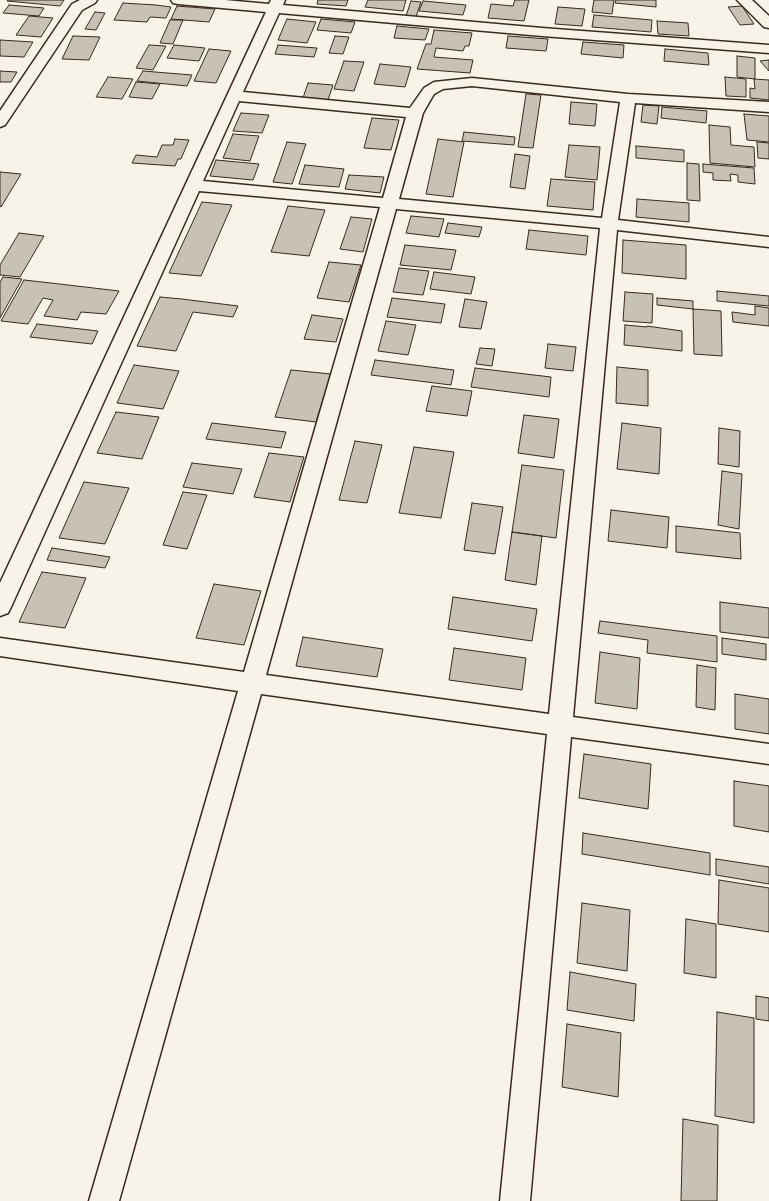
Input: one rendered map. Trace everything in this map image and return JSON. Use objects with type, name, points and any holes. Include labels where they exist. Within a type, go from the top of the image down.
[{"type":"street","points":[[0,122],[77,6],[90,0]]},
{"type":"street","points":[[178,0],[276,4],[542,32],[769,49]]},
{"type":"street","points":[[744,0],[769,24]]},
{"type":"street","points":[[0,607],[276,4]]},
{"type":"street","points":[[104,1201],[415,113],[429,91],[438,86],[453,83],[472,82],[628,98],[769,107]]},
{"type":"street","points":[[234,96],[415,113]]},
{"type":"street","points":[[515,1201],[560,725],[610,224],[628,98]]},
{"type":"street","points":[[192,185],[610,224],[769,242]]},
{"type":"street","points":[[0,647],[769,754]]},
{"type":"building","points":[[64,0],[60,6],[7,1]]},
{"type":"building","points":[[318,0],[348,0],[346,6],[317,4]]},
{"type":"building","points":[[368,0],[406,0],[403,11],[365,7]]},
{"type":"building","points":[[515,0],[529,0],[524,21],[488,18],[491,4],[513,6]]},
{"type":"building","points":[[594,0],[614,0],[612,14],[592,12]]},
{"type":"building","points":[[616,0],[656,0],[656,7],[615,3]]},
{"type":"building","points":[[411,1],[421,2],[416,17],[406,16]]},
{"type":"building","points":[[423,1],[466,5],[463,15],[419,11]]},
{"type":"building","points":[[123,3],[171,7],[166,18],[150,17],[147,22],[114,20]]},
{"type":"building","points":[[9,5],[44,8],[39,16],[3,13]]},
{"type":"building","points":[[177,6],[215,9],[209,22],[171,19]]},
{"type":"building","points":[[742,6],[754,24],[740,25],[728,7]]},
{"type":"building","points":[[558,7],[585,9],[582,26],[555,24]]},
{"type":"building","points":[[95,12],[105,13],[96,30],[85,29]]},
{"type":"building","points":[[594,15],[652,20],[651,32],[592,27]]},
{"type":"building","points":[[29,16],[53,18],[41,37],[16,35]]},
{"type":"building","points":[[287,19],[316,22],[307,43],[278,40]]},
{"type":"building","points":[[321,19],[355,22],[351,33],[317,30]]},
{"type":"building","points":[[170,20],[183,20],[173,44],[160,43]]},
{"type":"building","points":[[657,21],[688,23],[689,36],[658,34]]},
{"type":"building","points":[[397,26],[429,29],[425,40],[394,38]]},
{"type":"building","points":[[434,30],[472,33],[469,46],[465,46],[463,51],[436,48],[434,57],[473,60],[470,73],[417,69],[426,44],[431,44]]},
{"type":"building","points":[[73,36],[100,37],[89,60],[62,59]]},
{"type":"building","points":[[335,36],[349,37],[343,54],[329,53]]},
{"type":"building","points":[[508,36],[548,39],[546,51],[506,48]]},
{"type":"building","points":[[0,40],[33,42],[24,57],[0,56]]},
{"type":"building","points":[[583,42],[624,45],[623,58],[581,54]]},
{"type":"building","points":[[149,45],[166,46],[153,70],[136,68]]},
{"type":"building","points":[[174,45],[205,48],[199,61],[167,58]]},
{"type":"building","points":[[278,45],[317,48],[314,57],[275,54]]},
{"type":"building","points":[[209,49],[231,51],[216,83],[194,81]]},
{"type":"building","points":[[665,49],[708,53],[709,65],[664,61]]},
{"type":"building","points":[[737,56],[755,58],[755,79],[737,77]]},
{"type":"building","points":[[769,60],[769,71],[760,61]]},
{"type":"building","points":[[344,61],[364,62],[354,91],[334,89]]},
{"type":"building","points":[[380,64],[411,67],[405,87],[374,84]]},
{"type":"building","points":[[0,71],[17,72],[11,82],[0,82]]},
{"type":"building","points":[[143,71],[192,75],[187,86],[137,81]]},
{"type":"building","points":[[108,77],[133,79],[122,99],[96,97]]},
{"type":"building","points":[[725,77],[746,79],[746,97],[726,96]]},
{"type":"building","points":[[754,79],[769,80],[769,100],[750,98],[750,88],[755,89]]},
{"type":"building","points":[[136,82],[160,84],[152,99],[129,97]]},
{"type":"building","points":[[308,83],[333,85],[328,100],[303,98]]},
{"type":"building","points":[[526,94],[541,95],[533,148],[518,147]]},
{"type":"building","points":[[571,102],[597,104],[595,126],[569,124]]},
{"type":"building","points":[[643,105],[659,106],[657,124],[641,122]]},
{"type":"building","points":[[662,107],[707,111],[706,123],[661,118]]},
{"type":"building","points":[[241,113],[269,115],[262,133],[233,131]]},
{"type":"building","points":[[744,114],[769,116],[769,142],[747,140]]},
{"type":"building","points":[[372,118],[399,120],[391,150],[364,148]]},
{"type":"building","points":[[709,125],[730,127],[731,145],[754,147],[755,167],[710,163]]},
{"type":"building","points":[[464,132],[515,137],[514,145],[462,141]]},
{"type":"building","points":[[233,134],[259,136],[250,161],[223,158]]},
{"type":"building","points":[[175,139],[189,140],[181,159],[178,159],[175,166],[132,163],[136,155],[157,157],[162,145],[173,145]]},
{"type":"building","points":[[438,139],[464,142],[453,197],[426,194]]},
{"type":"building","points":[[287,142],[306,144],[292,184],[273,182]]},
{"type":"building","points":[[757,142],[769,143],[769,159],[758,158]]},
{"type":"building","points":[[569,145],[600,147],[597,180],[565,177]]},
{"type":"building","points":[[636,146],[684,150],[684,162],[636,158]]},
{"type":"building","points":[[515,154],[530,156],[525,189],[510,187]]},
{"type":"building","points":[[216,160],[259,164],[253,180],[210,176]]},
{"type":"building","points":[[687,163],[699,164],[700,201],[687,200]]},
{"type":"building","points":[[703,164],[754,168],[755,184],[738,182],[738,175],[730,174],[731,181],[713,180],[713,173],[703,172]]},
{"type":"building","points":[[305,165],[344,169],[339,187],[299,184]]},
{"type":"building","points":[[0,172],[21,174],[1,207],[0,206]]},
{"type":"building","points":[[349,175],[384,177],[380,193],[345,189]]},
{"type":"building","points":[[551,179],[595,182],[593,210],[547,206]]},
{"type":"building","points":[[637,199],[689,203],[689,222],[636,217]]},
{"type":"building","points":[[202,202],[232,205],[201,276],[169,273]]},
{"type":"building","points":[[288,206],[325,210],[309,256],[271,252]]},
{"type":"building","points":[[411,216],[444,219],[439,237],[406,233]]},
{"type":"building","points":[[351,217],[372,219],[363,252],[340,249]]},
{"type":"building","points":[[448,223],[482,227],[479,237],[445,233]]},
{"type":"building","points":[[529,230],[588,236],[586,255],[526,249]]},
{"type":"building","points":[[19,233],[44,236],[20,277],[0,275],[0,265]]},
{"type":"building","points":[[623,240],[686,245],[686,279],[622,273]]},
{"type":"building","points":[[405,245],[456,250],[451,270],[400,265]]},
{"type":"building","points":[[329,262],[361,265],[349,302],[317,298]]},
{"type":"building","points":[[399,268],[429,271],[423,295],[393,292]]},
{"type":"building","points":[[434,272],[475,277],[471,294],[430,289]]},
{"type":"building","points":[[3,277],[22,279],[0,318],[0,282]]},
{"type":"building","points":[[24,280],[119,291],[106,314],[81,312],[77,320],[44,316],[53,300],[43,298],[28,324],[1,321]]},
{"type":"building","points":[[717,291],[769,296],[769,306],[717,301]]},
{"type":"building","points":[[625,292],[653,294],[652,323],[623,321]]},
{"type":"building","points":[[160,297],[238,306],[233,317],[193,312],[176,351],[137,346]]},
{"type":"building","points":[[392,298],[445,304],[441,323],[387,317]]},
{"type":"building","points":[[657,298],[693,301],[693,309],[657,305]]},
{"type":"building","points":[[465,299],[487,302],[481,329],[459,327]]},
{"type":"building","points":[[755,306],[769,308],[769,326],[733,322],[732,312],[755,315]]},
{"type":"building","points":[[693,309],[721,311],[722,356],[694,354]]},
{"type":"building","points":[[312,315],[343,319],[336,342],[304,339]]},
{"type":"building","points":[[386,321],[416,325],[408,355],[378,351]]},
{"type":"building","points":[[37,324],[98,331],[92,344],[30,337]]},
{"type":"building","points":[[625,325],[647,326],[682,331],[682,351],[624,345]]},
{"type":"building","points":[[548,344],[576,347],[573,371],[545,368]]},
{"type":"building","points":[[480,348],[495,349],[492,366],[476,364]]},
{"type":"building","points":[[375,360],[454,370],[451,385],[371,375]]},
{"type":"building","points":[[134,365],[179,371],[163,409],[117,403]]},
{"type":"building","points":[[617,367],[648,370],[648,406],[616,403]]},
{"type":"building","points":[[475,368],[551,377],[549,397],[471,387]]},
{"type":"building","points":[[291,370],[331,374],[316,422],[275,417]]},
{"type":"building","points":[[432,386],[472,391],[467,416],[426,411]]},
{"type":"building","points":[[116,412],[159,417],[142,459],[97,453]]},
{"type":"building","points":[[524,415],[559,419],[554,458],[518,453]]},
{"type":"building","points":[[212,423],[286,432],[281,448],[206,439]]},
{"type":"building","points":[[622,423],[661,428],[659,474],[617,469]]},
{"type":"building","points":[[719,428],[740,431],[739,467],[718,464]]},
{"type":"building","points":[[355,441],[382,445],[367,503],[339,500]]},
{"type":"building","points":[[414,447],[454,452],[441,518],[399,513]]},
{"type":"building","points":[[269,453],[304,457],[290,502],[254,497]]},
{"type":"building","points":[[192,463],[242,469],[233,494],[183,487]]},
{"type":"building","points":[[522,465],[564,470],[556,538],[512,532]]},
{"type":"building","points":[[722,471],[742,474],[739,529],[718,525]]},
{"type":"building","points":[[84,482],[129,488],[105,544],[59,538]]},
{"type":"building","points":[[183,492],[207,495],[187,549],[163,545]]},
{"type":"building","points":[[472,503],[503,507],[495,554],[464,550]]},
{"type":"building","points":[[611,510],[669,517],[667,548],[608,541]]},
{"type":"building","points":[[676,526],[740,533],[741,559],[676,552]]},
{"type":"building","points":[[512,532],[542,536],[536,585],[505,580]]},
{"type":"building","points":[[52,548],[110,557],[105,568],[47,560]]},
{"type":"building","points":[[42,572],[86,578],[65,628],[19,622]]},
{"type":"building","points":[[214,584],[261,591],[244,645],[196,638]]},
{"type":"building","points":[[453,597],[537,609],[532,641],[448,629]]},
{"type":"building","points":[[720,602],[769,608],[769,638],[720,632]]},
{"type":"building","points":[[600,621],[717,636],[717,662],[647,653],[648,640],[598,633]]},
{"type":"building","points":[[303,637],[383,649],[377,677],[296,666]]},
{"type":"building","points":[[722,638],[766,644],[766,660],[722,654]]},
{"type":"building","points":[[454,648],[526,658],[522,690],[449,680]]},
{"type":"building","points":[[600,652],[640,658],[637,709],[595,703]]},
{"type":"building","points":[[697,665],[716,668],[715,710],[696,707]]},
{"type":"building","points":[[735,694],[769,699],[769,734],[735,729]]},
{"type":"building","points":[[584,754],[651,764],[648,809],[579,798]]},
{"type":"building","points":[[734,781],[769,786],[769,832],[734,826]]},
{"type":"building","points":[[583,833],[710,853],[710,875],[582,854]]},
{"type":"building","points":[[716,859],[769,867],[769,884],[716,875]]},
{"type":"building","points":[[719,880],[769,888],[769,932],[718,924]]},
{"type":"building","points":[[582,903],[630,910],[627,971],[577,963]]},
{"type":"building","points":[[686,919],[716,924],[716,978],[684,973]]},
{"type":"building","points":[[570,972],[636,984],[634,1021],[567,1010]]},
{"type":"building","points":[[756,996],[769,998],[769,1021],[756,1019]]},
{"type":"building","points":[[717,1012],[754,1018],[754,1123],[715,1116]]},
{"type":"building","points":[[567,1024],[621,1033],[618,1097],[562,1087]]},
{"type":"building","points":[[683,1119],[718,1125],[717,1201],[681,1201]]}]
